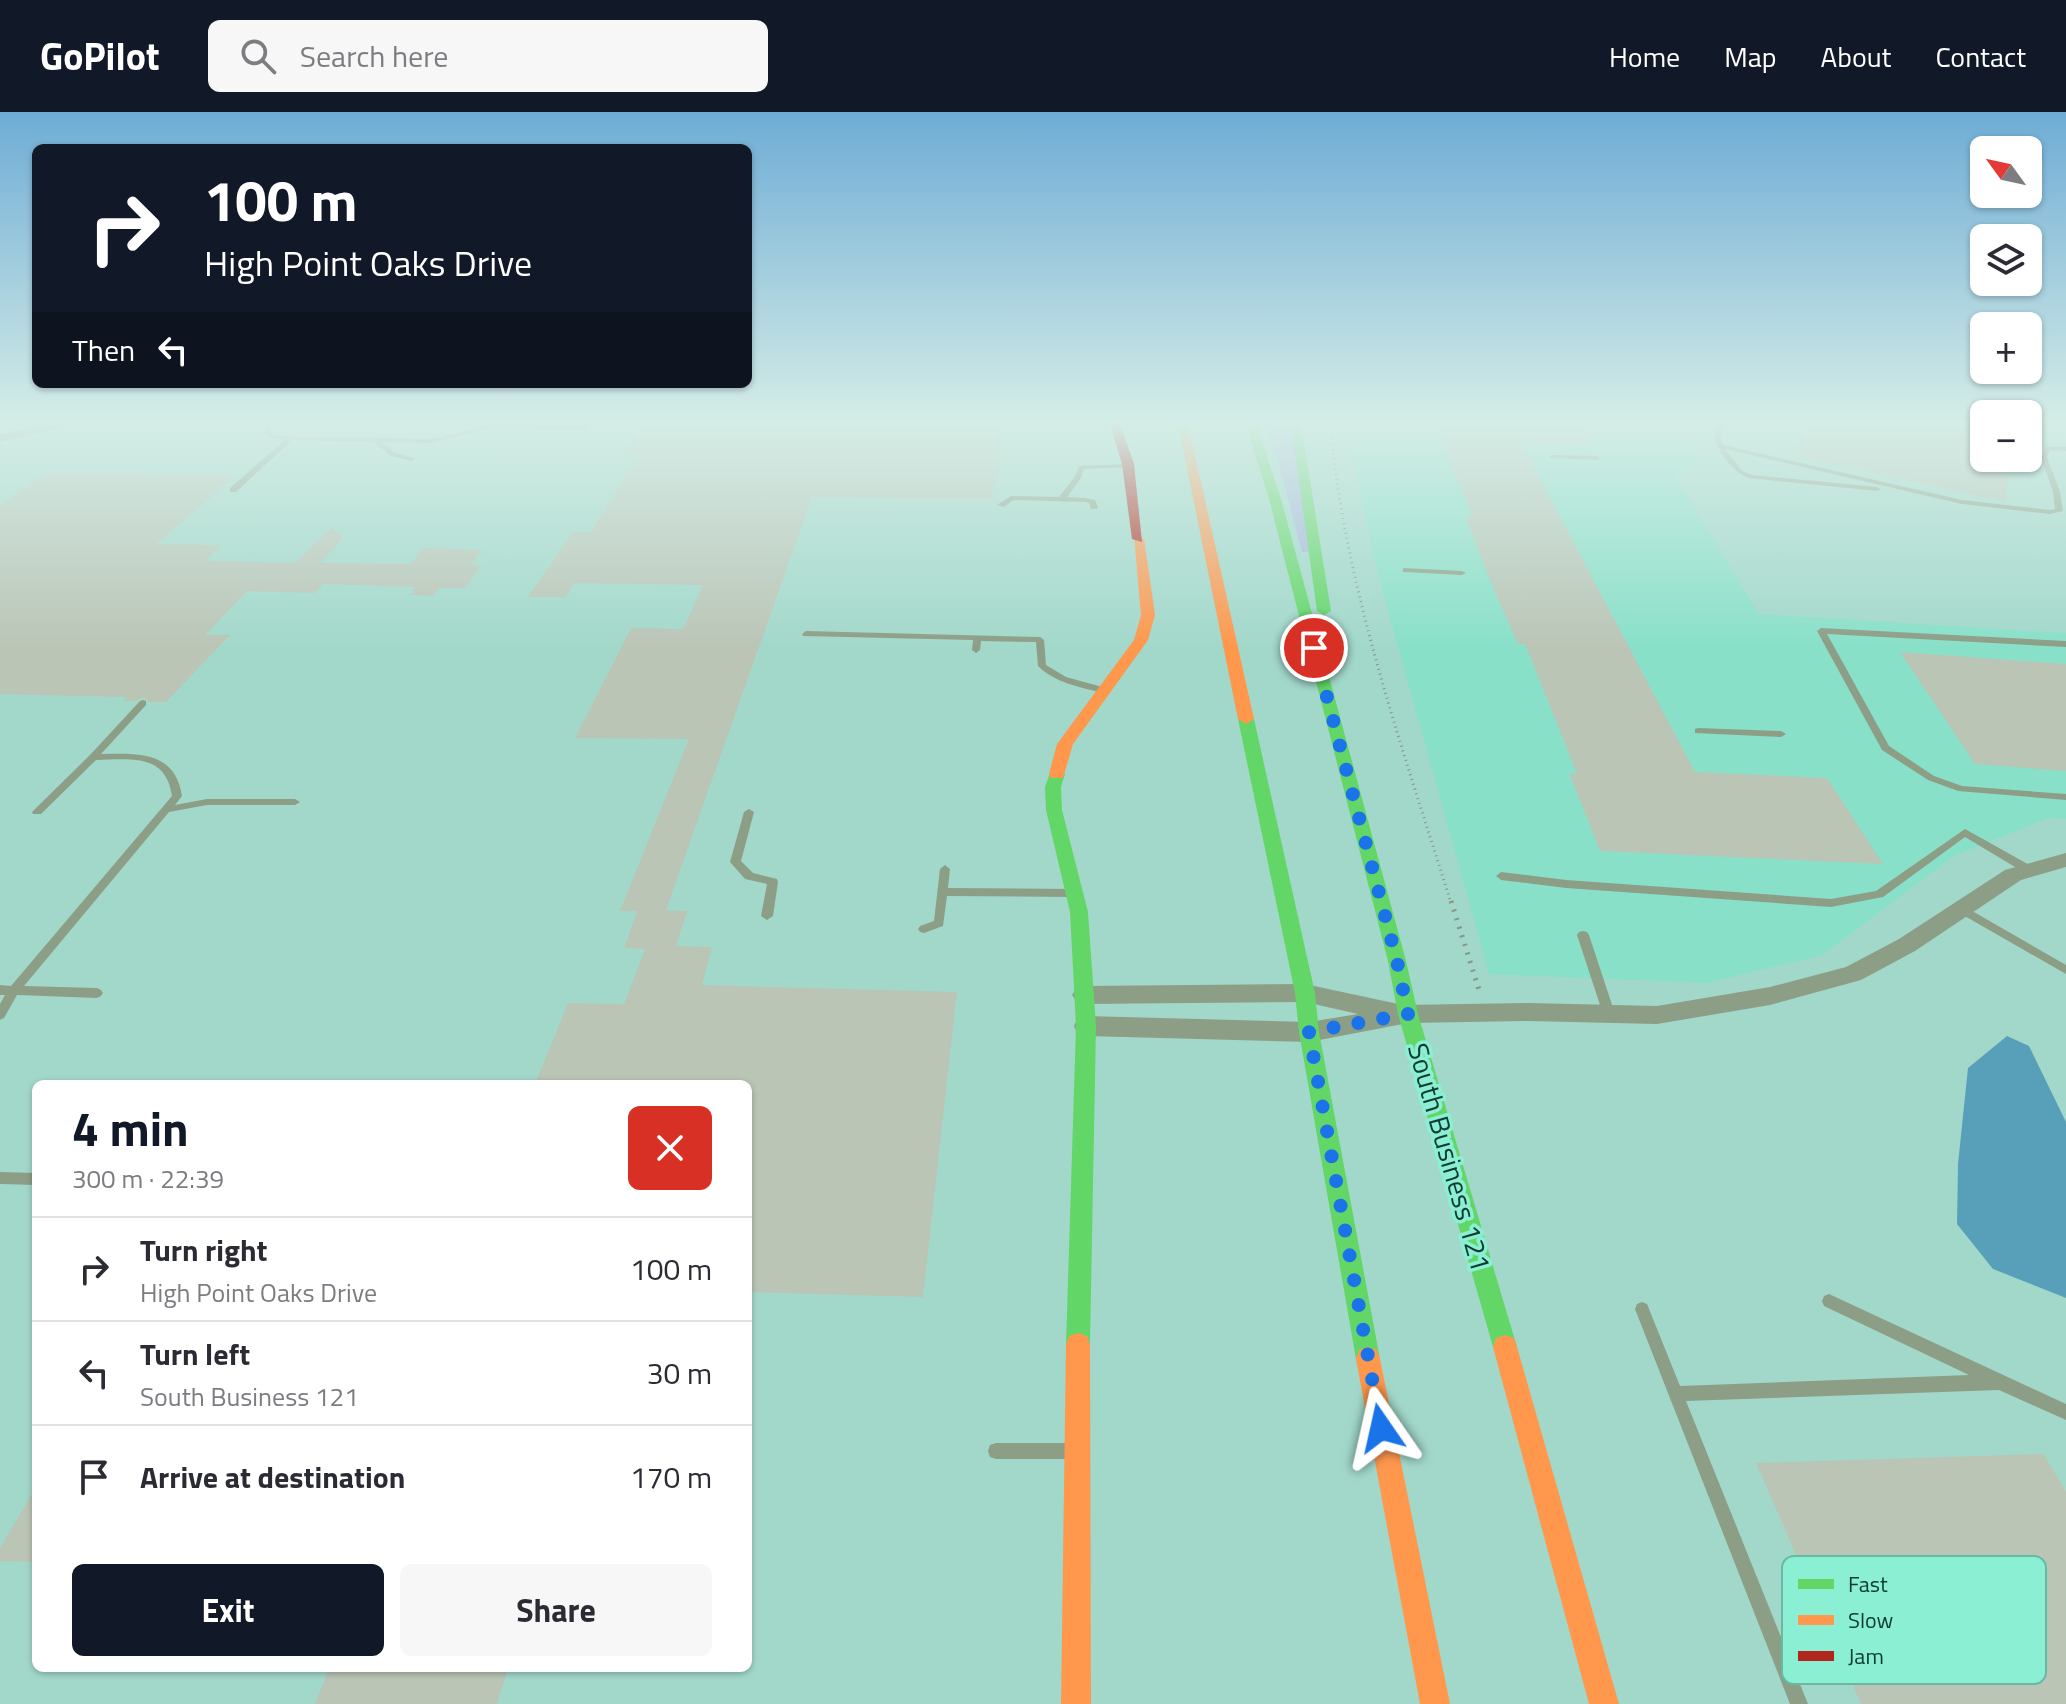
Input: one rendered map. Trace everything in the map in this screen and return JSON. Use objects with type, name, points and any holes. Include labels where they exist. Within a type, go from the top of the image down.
[{"type":"main road","points":[[1076,1704],[1075,1451],[1086,1026],[1079,912],[1054,810],[1053,787],[1065,744],[1141,640],[1148,615],[1132,498]]},
{"type":"main road","points":[[1199,498],[1305,993],[1309,1032],[1369,1367],[1435,1704]]},
{"type":"main road","name":"South Business 121","points":[[1275,498],[1397,961],[1408,1014],[1474,1235],[1604,1704]]},
{"type":"main road","points":[[1307,498],[1341,726],[1350,755],[1345,768]]},
{"type":"street","points":[[1086,1026],[1309,1032],[1408,1014],[1657,1015],[1770,996],[1853,974],[1907,945],[2013,875],[2066,860]]},
{"type":"street","points":[[1084,995],[1305,993],[1408,1014]]},
{"type":"lane","points":[[1001,505],[1011,498]]},
{"type":"lane","points":[[1018,498],[1089,501],[1094,507]]},
{"type":"lane","points":[[1945,498],[2059,511],[2058,498]]},
{"type":"lane","points":[[1406,570],[1462,573]]},
{"type":"lane","points":[[2066,644],[1821,631],[1885,748],[1931,778],[1961,789],[2066,797]]},
{"type":"lane","points":[[806,634],[1040,640],[1042,666],[1049,672],[1103,690]]},
{"type":"lane","points":[[976,650],[977,638]]},
{"type":"lane","points":[[37,812],[143,703]]},
{"type":"lane","points":[[1698,731],[1781,734]]},
{"type":"lane","points":[[0,1015],[14,990],[177,796],[173,771],[160,763],[136,758],[93,757]]},
{"type":"lane","points":[[169,809],[207,802],[295,802]]},
{"type":"lane","points":[[749,812],[735,862],[749,876],[773,882],[767,916]]},
{"type":"lane","points":[[1501,876],[1566,884],[1831,903],[1879,894],[1965,832],[2029,870]]},
{"type":"lane","points":[[924,929],[939,923],[945,869]]},
{"type":"lane","points":[[944,892],[1074,893]]},
{"type":"lane","points":[[1960,908],[2066,969]]},
{"type":"lane","points":[[1583,935],[1609,1014]]},
{"type":"lane","points":[[0,990],[97,993]]},
{"type":"lane","points":[[0,1178],[32,1179]]},
{"type":"lane","points":[[1829,1301],[2066,1412]]},
{"type":"lane","points":[[1642,1309],[1782,1662]]},
{"type":"lane","points":[[1675,1394],[1999,1382]]},
{"type":"lane","points":[[996,1451],[1075,1451]]},
{"type":"lane","points":[[1791,1684],[1799,1704]]},
{"type":"path","points":[[1340,498],[1378,670],[1486,1013]]},
{"type":"shaded area","points":[[1288,498],[1304,498],[1312,552],[1302,552]]},
{"type":"shaded area","points":[[1361,498],[1689,498],[1759,614],[2066,633],[2066,819],[2048,818],[1954,856],[1822,955],[1707,983],[1489,974],[1375,564]]},
{"type":"shaded area","points":[[2007,1036],[2029,1046],[2066,1122],[2066,1298],[1993,1269],[1957,1224],[1958,1164],[1968,1068]]},
{"type":"building","points":[[11,498],[210,498],[156,544],[221,545],[206,561],[295,563],[332,527],[343,538],[320,563],[411,564],[424,548],[482,550],[471,565],[481,566],[465,588],[439,588],[433,596],[410,595],[416,587],[323,584],[315,593],[247,591],[205,635],[230,635],[166,702],[149,702],[144,697],[136,701],[123,701],[127,697],[0,694],[0,506]]},
{"type":"building","points":[[612,498],[812,498],[666,910],[687,911],[676,946],[712,947],[702,985],[957,992],[923,1297],[752,1292],[752,1080],[537,1080],[568,1003],[624,1004],[645,949],[624,948],[637,911],[620,911],[689,739],[575,738],[631,628],[683,629],[703,585],[574,583],[566,597],[528,597],[573,532],[591,532]]},
{"type":"building","points":[[1465,498],[1550,498],[1695,772],[1827,778],[1883,864],[1600,851],[1569,773],[1577,774],[1525,644],[1518,644],[1465,516],[1472,516]]},
{"type":"building","points":[[1900,652],[2066,664],[2066,771],[1975,764]]},
{"type":"building","points":[[2043,1454],[2066,1491],[2066,1704],[1861,1704],[1852,1684],[2046,1684],[2046,1556],[1797,1556],[1756,1463]]},
{"type":"building","points":[[32,1494],[32,1562],[0,1561],[0,1548]]},
{"type":"building","points":[[327,1672],[507,1672],[497,1704],[315,1704]]},
{"type":"traffic: fast","points":[[1275,498],[1397,961],[1408,1014],[1505,1347]]},
{"type":"traffic: fast","points":[[1307,498],[1324,611]]},
{"type":"traffic: fast","points":[[1246,719],[1305,993],[1309,1032],[1368,1359]]},
{"type":"traffic: fast","points":[[1057,774],[1053,787],[1054,810],[1079,912],[1086,1026],[1078,1345]]},
{"type":"traffic: slow","points":[[1199,498],[1246,719]]},
{"type":"traffic: slow","points":[[1057,774],[1065,744],[1141,640],[1148,615],[1138,539]]},
{"type":"traffic: slow","points":[[1076,1704],[1078,1345]]},
{"type":"traffic: slow","points":[[1505,1347],[1604,1704]]},
{"type":"traffic: slow","points":[[1368,1359],[1435,1704]]},
{"type":"traffic: jam","points":[[1133,498],[1138,539]]},
{"type":"route","points":[[1314,648],[1397,961],[1408,1014],[1309,1032],[1381,1428]]}]
